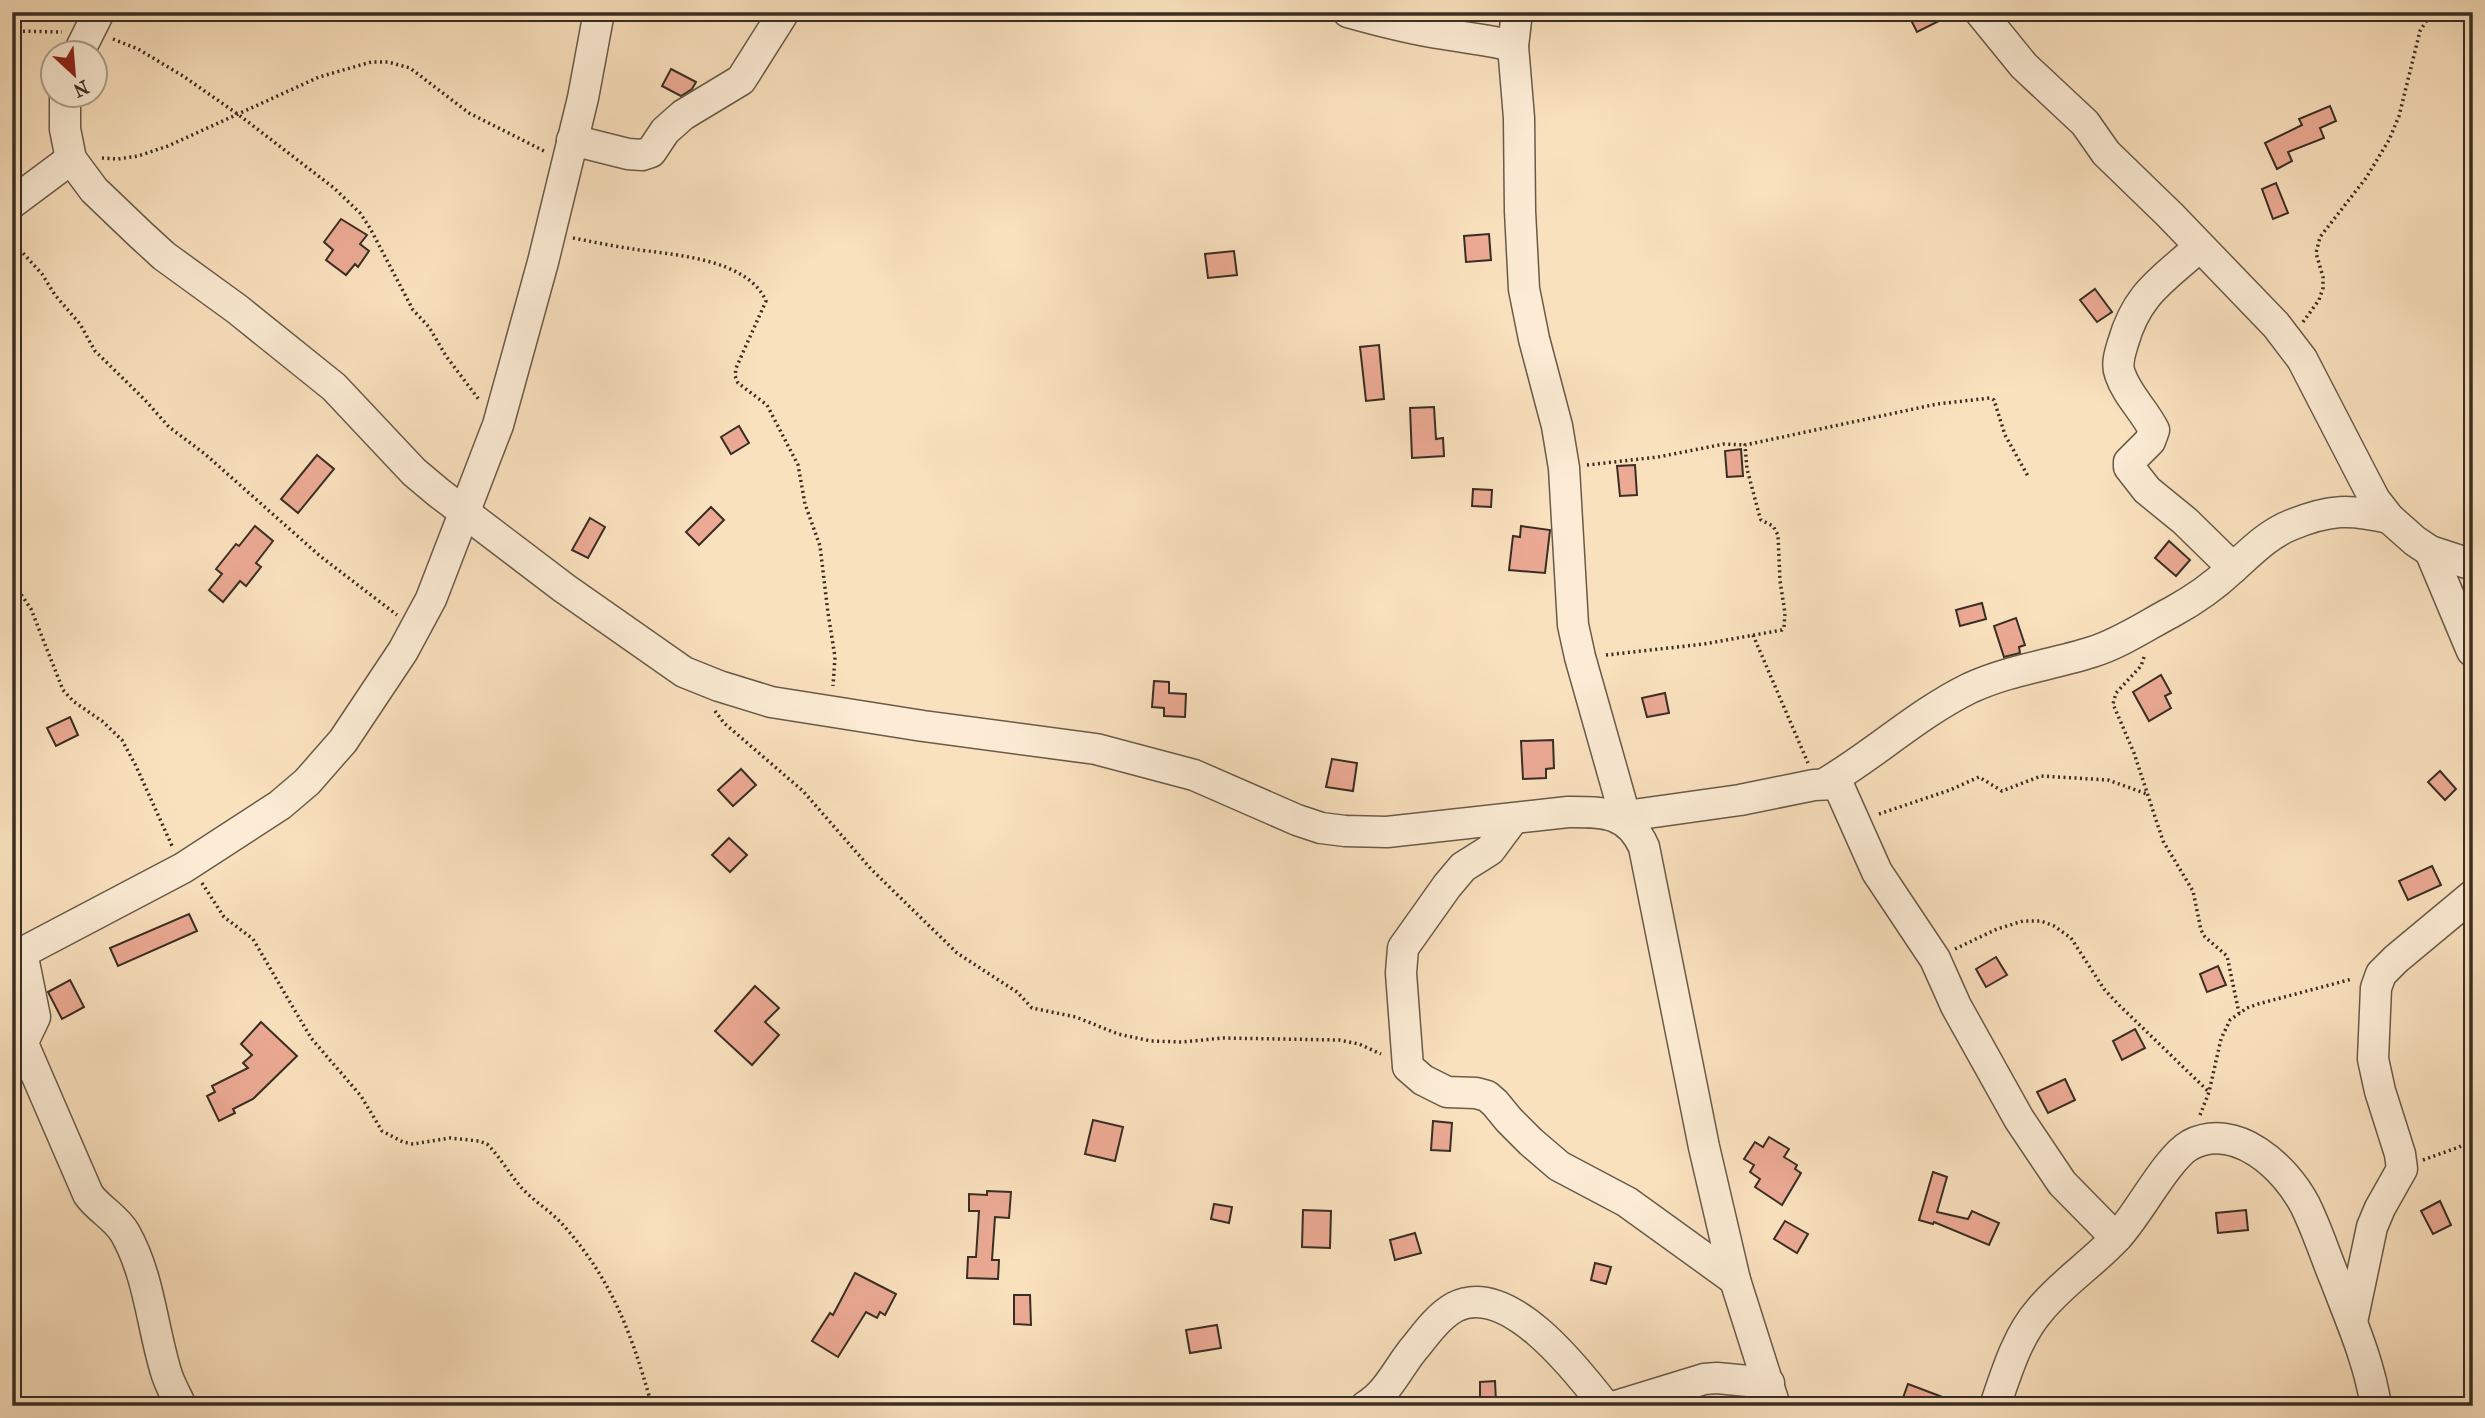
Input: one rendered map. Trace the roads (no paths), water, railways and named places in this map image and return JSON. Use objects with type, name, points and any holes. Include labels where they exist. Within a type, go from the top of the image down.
[{"type":"street","points":[[181,1406],[166,1373],[154,1317],[127,1237],[88,1194],[24,1046],[24,1040],[35,1017],[17,955],[186,866],[280,805],[307,782],[343,741],[373,698],[431,599],[498,425],[524,338],[599,12]]},
{"type":"street","points":[[569,151],[642,155],[651,152],[672,123],[741,80],[784,12]]},
{"type":"street","points":[[1348,12],[1420,29],[1485,38],[1513,46]]},
{"type":"street","points":[[1517,12],[1513,46],[1519,118],[1524,289],[1534,339],[1558,426],[1564,468],[1573,625],[1627,819],[1638,833],[1644,848],[1704,1147],[1735,1280],[1772,1394]]},
{"type":"street","points":[[1980,12],[2024,66],[2085,123],[2106,153],[2170,215],[2289,341],[2312,377],[2369,489],[2389,518],[2430,551],[2473,565]]},
{"type":"street","points":[[65,108],[65,129],[70,154],[94,190],[139,234],[334,387],[414,472],[465,513],[564,588],[684,672],[719,686],[771,702],[830,712],[1096,749],[1194,775],[1297,820],[1321,828],[1345,831],[1387,832],[1568,812],[1598,812],[1627,819],[1834,784],[1840,789],[1850,808],[1888,890],[1935,959],[1956,1006],[1990,1069],[2045,1159],[2074,1197],[2116,1238]]},
{"type":"street","points":[[12,203],[70,154]]},
{"type":"street","points":[[2199,247],[2145,295],[2132,315],[2118,359],[2118,371],[2126,389],[2154,430],[2150,441],[2128,465],[2147,490],[2185,521],[2233,568]]},
{"type":"street","points":[[1824,784],[1854,766],[1942,703],[1972,687],[2041,664],[2095,652],[2186,604],[2207,590],[2254,548],[2290,525],[2335,512],[2358,511],[2389,518]]},
{"type":"street","points":[[2430,551],[2472,651]]},
{"type":"street","points":[[1513,819],[1490,850],[1463,867],[1403,948],[1401,973],[1408,1068],[1423,1080],[1447,1092],[1487,1096],[1559,1167],[1627,1202],[1735,1280]]},
{"type":"street","points":[[2352,1322],[2372,1227],[2402,1169],[2373,1059],[2376,988],[2381,974],[2396,959],[2473,895]]},
{"type":"street","points":[[1995,1406],[2009,1366],[2039,1311],[2116,1238],[2174,1160],[2188,1146],[2216,1139],[2237,1141],[2260,1152],[2280,1171],[2304,1203],[2367,1363],[2376,1406]]},
{"type":"street","points":[[1366,1406],[1384,1392],[1414,1347],[1437,1322],[1454,1308],[1471,1302],[1497,1305],[1536,1331],[1557,1349],[1605,1406]]},
{"type":"street","points":[[1616,1406],[1704,1379],[1717,1378],[1772,1394]]}]
